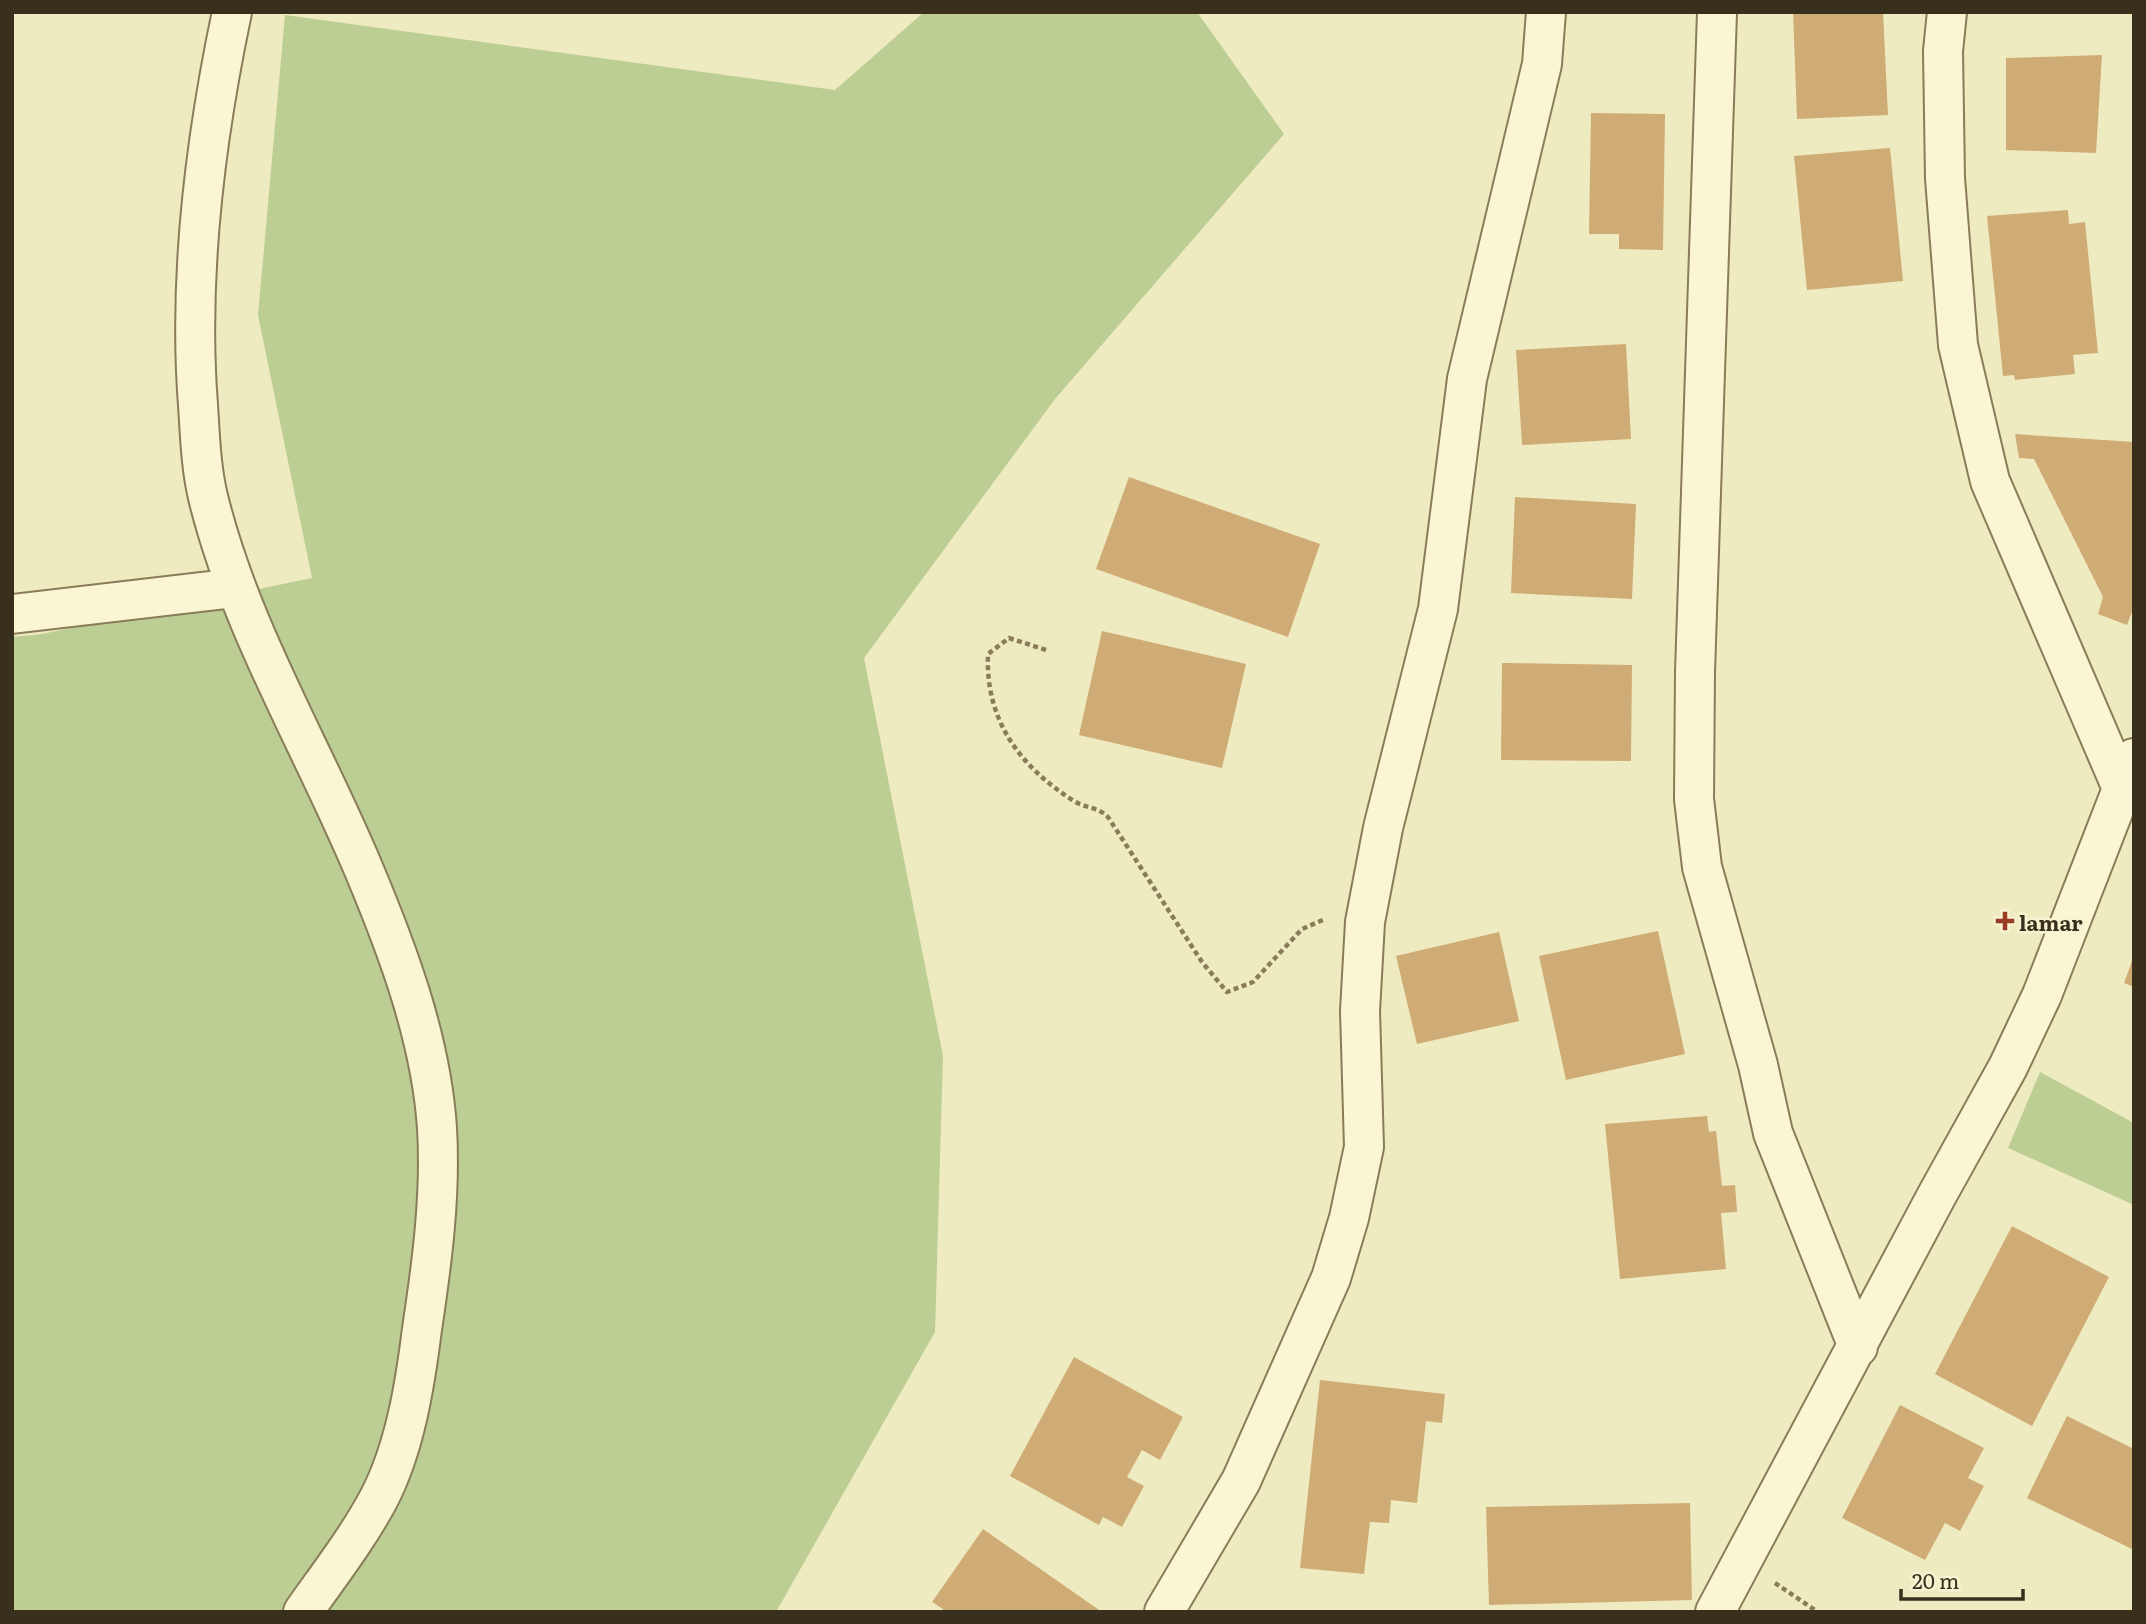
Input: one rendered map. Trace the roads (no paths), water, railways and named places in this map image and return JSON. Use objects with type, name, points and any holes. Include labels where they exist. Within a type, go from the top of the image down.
[{"type":"street","points":[[232,12],[206,161],[193,349],[208,494],[235,588],[364,870],[402,968],[426,1054],[437,1126],[437,1187],[429,1283],[414,1387],[400,1443],[380,1497],[303,1612]]},
{"type":"street","points":[[1164,1612],[1241,1481],[1331,1278],[1349,1218],[1364,1147],[1360,1012],[1365,922],[1383,828],[1438,609],[1467,379],[1542,64],[1546,12]]},
{"type":"street","points":[[1717,12],[1695,659],[1694,799],[1702,867],[1758,1065],[1773,1133],[1858,1347]]},
{"type":"street","points":[[1715,1612],[2008,1067],[2036,1007],[2128,772],[1990,481],[1958,345],[1945,178],[1944,51],[1947,12]]},
{"type":"street","points":[[12,614],[235,588]]},
{"type":"place","name":"lamar","points":[[2005,921]]}]
